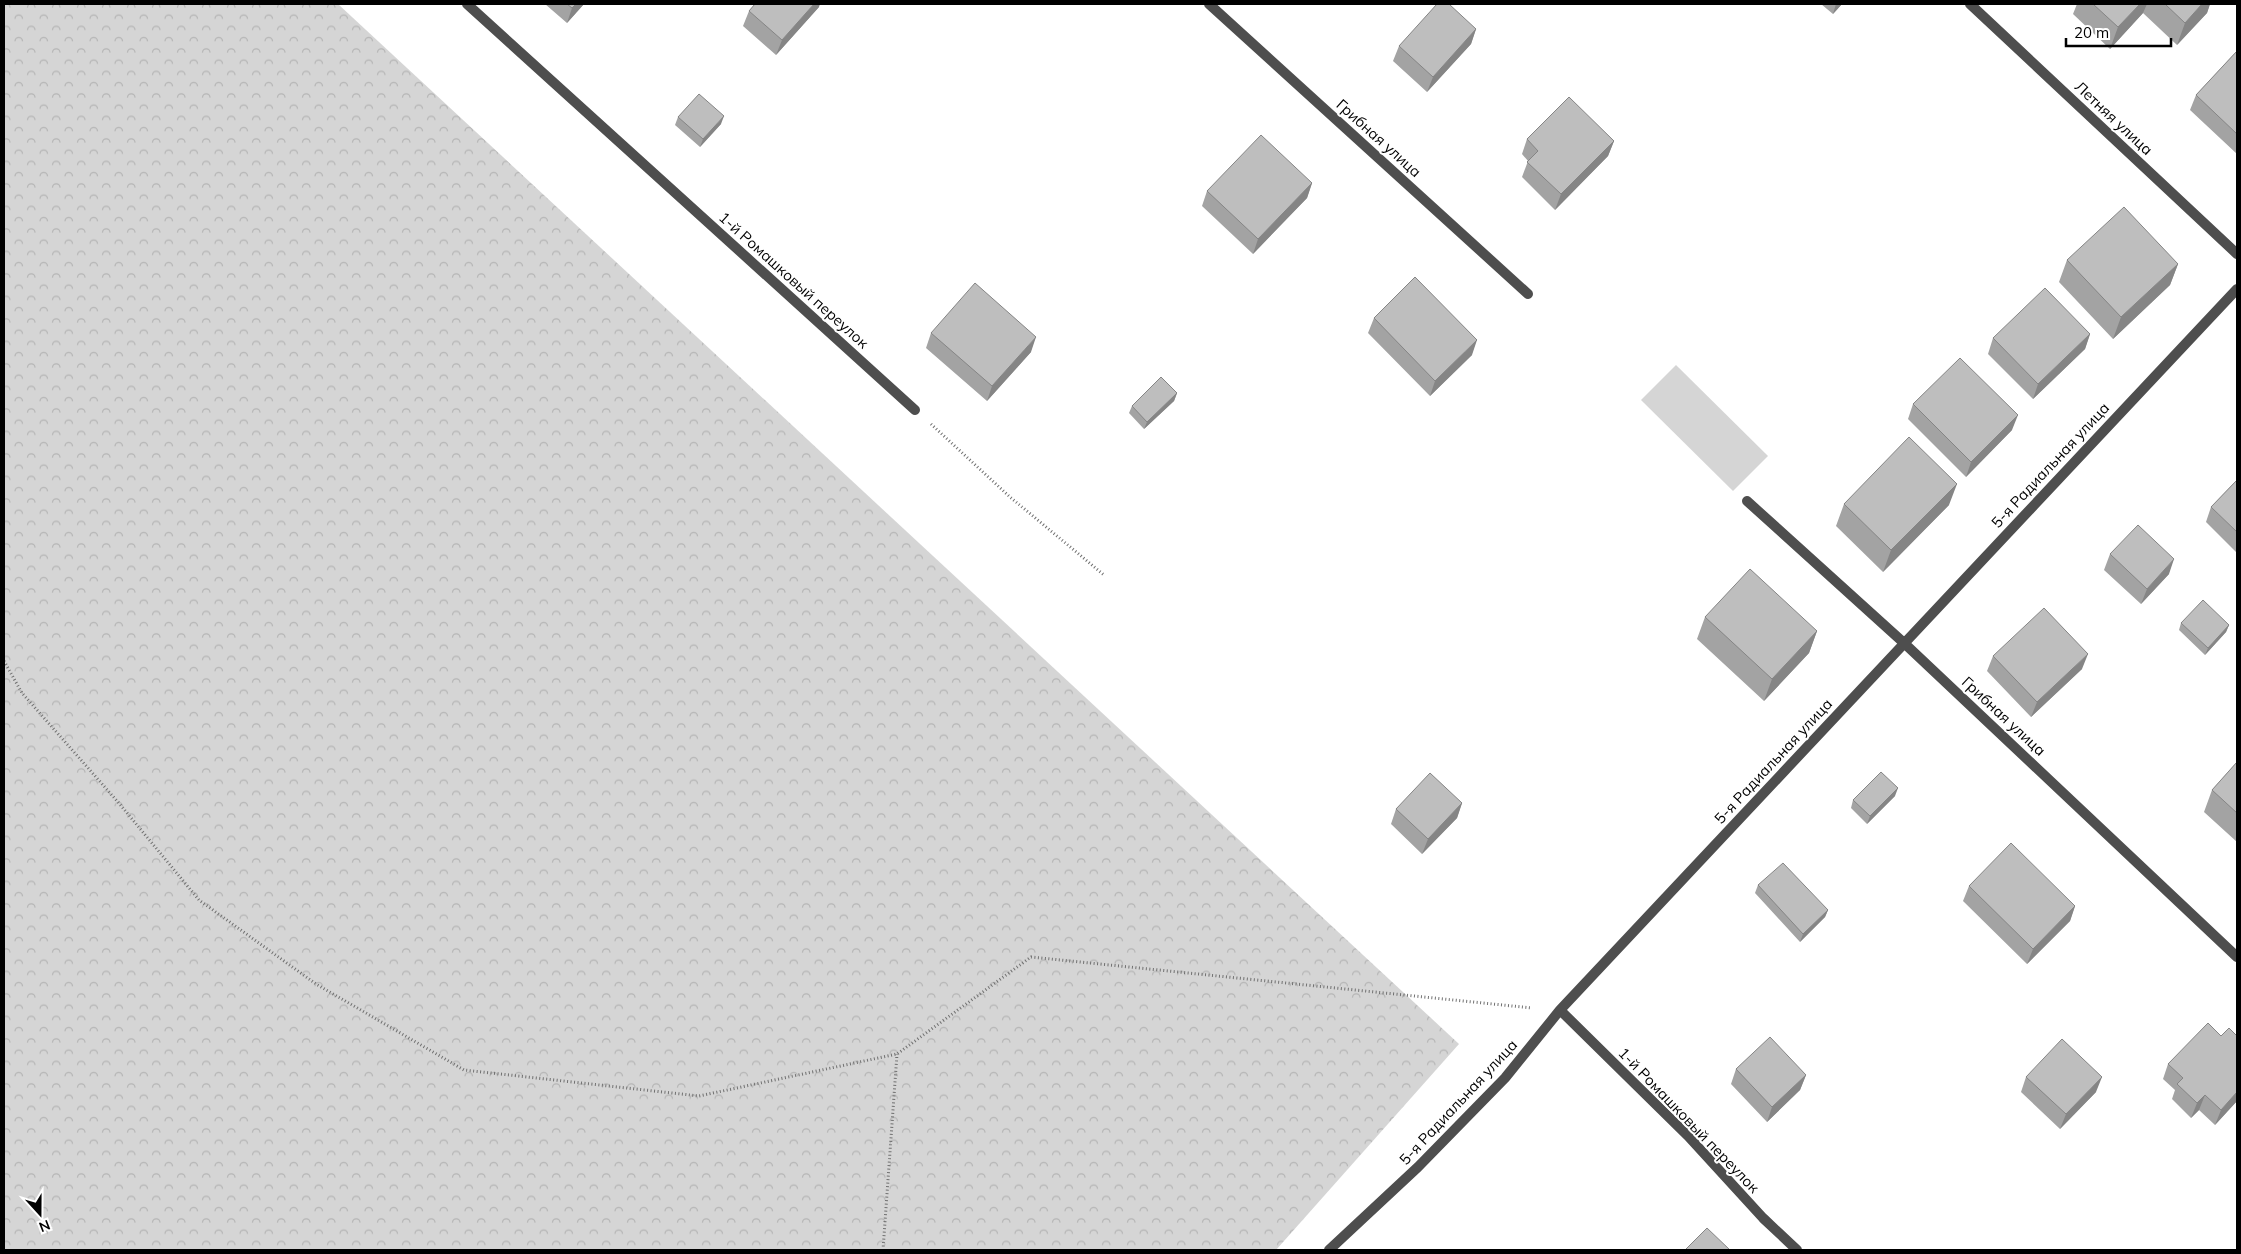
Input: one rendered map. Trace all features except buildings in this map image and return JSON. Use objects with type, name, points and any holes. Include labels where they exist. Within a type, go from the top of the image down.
[{"type":"street","name":"1-й Ромашковый переулок","points":[[467,4],[915,410]]},
{"type":"street","name":"Грибная улица","points":[[1210,4],[1528,294]]},
{"type":"street","name":"Летняя улица","points":[[1970,4],[2237,254]]},
{"type":"street","name":"5-я Радиальная улица","points":[[1329,1250],[1418,1167],[1505,1078],[1560,1010],[2237,289]]},
{"type":"street","name":"Грибная улица","points":[[1747,501],[1904,643],[2237,957]]},
{"type":"street","name":"1-й Ромашковый переулок","points":[[1560,1010],[1688,1136],[1763,1218],[1797,1250]]},
{"type":"path","points":[[915,410],[1010,497],[1104,575]]},
{"type":"path","points":[[4,662],[22,694],[118,802],[199,900],[316,984],[464,1070],[699,1096],[897,1054],[1031,957],[1560,1010]]},
{"type":"path","points":[[883,1250],[897,1054]]},
{"type":"green space","points":[[4,4],[338,4],[1459,1044],[1276,1250],[4,1250]]},
{"type":"green space","points":[[1676,365],[1768,456],[1733,491],[1641,400]]}]
